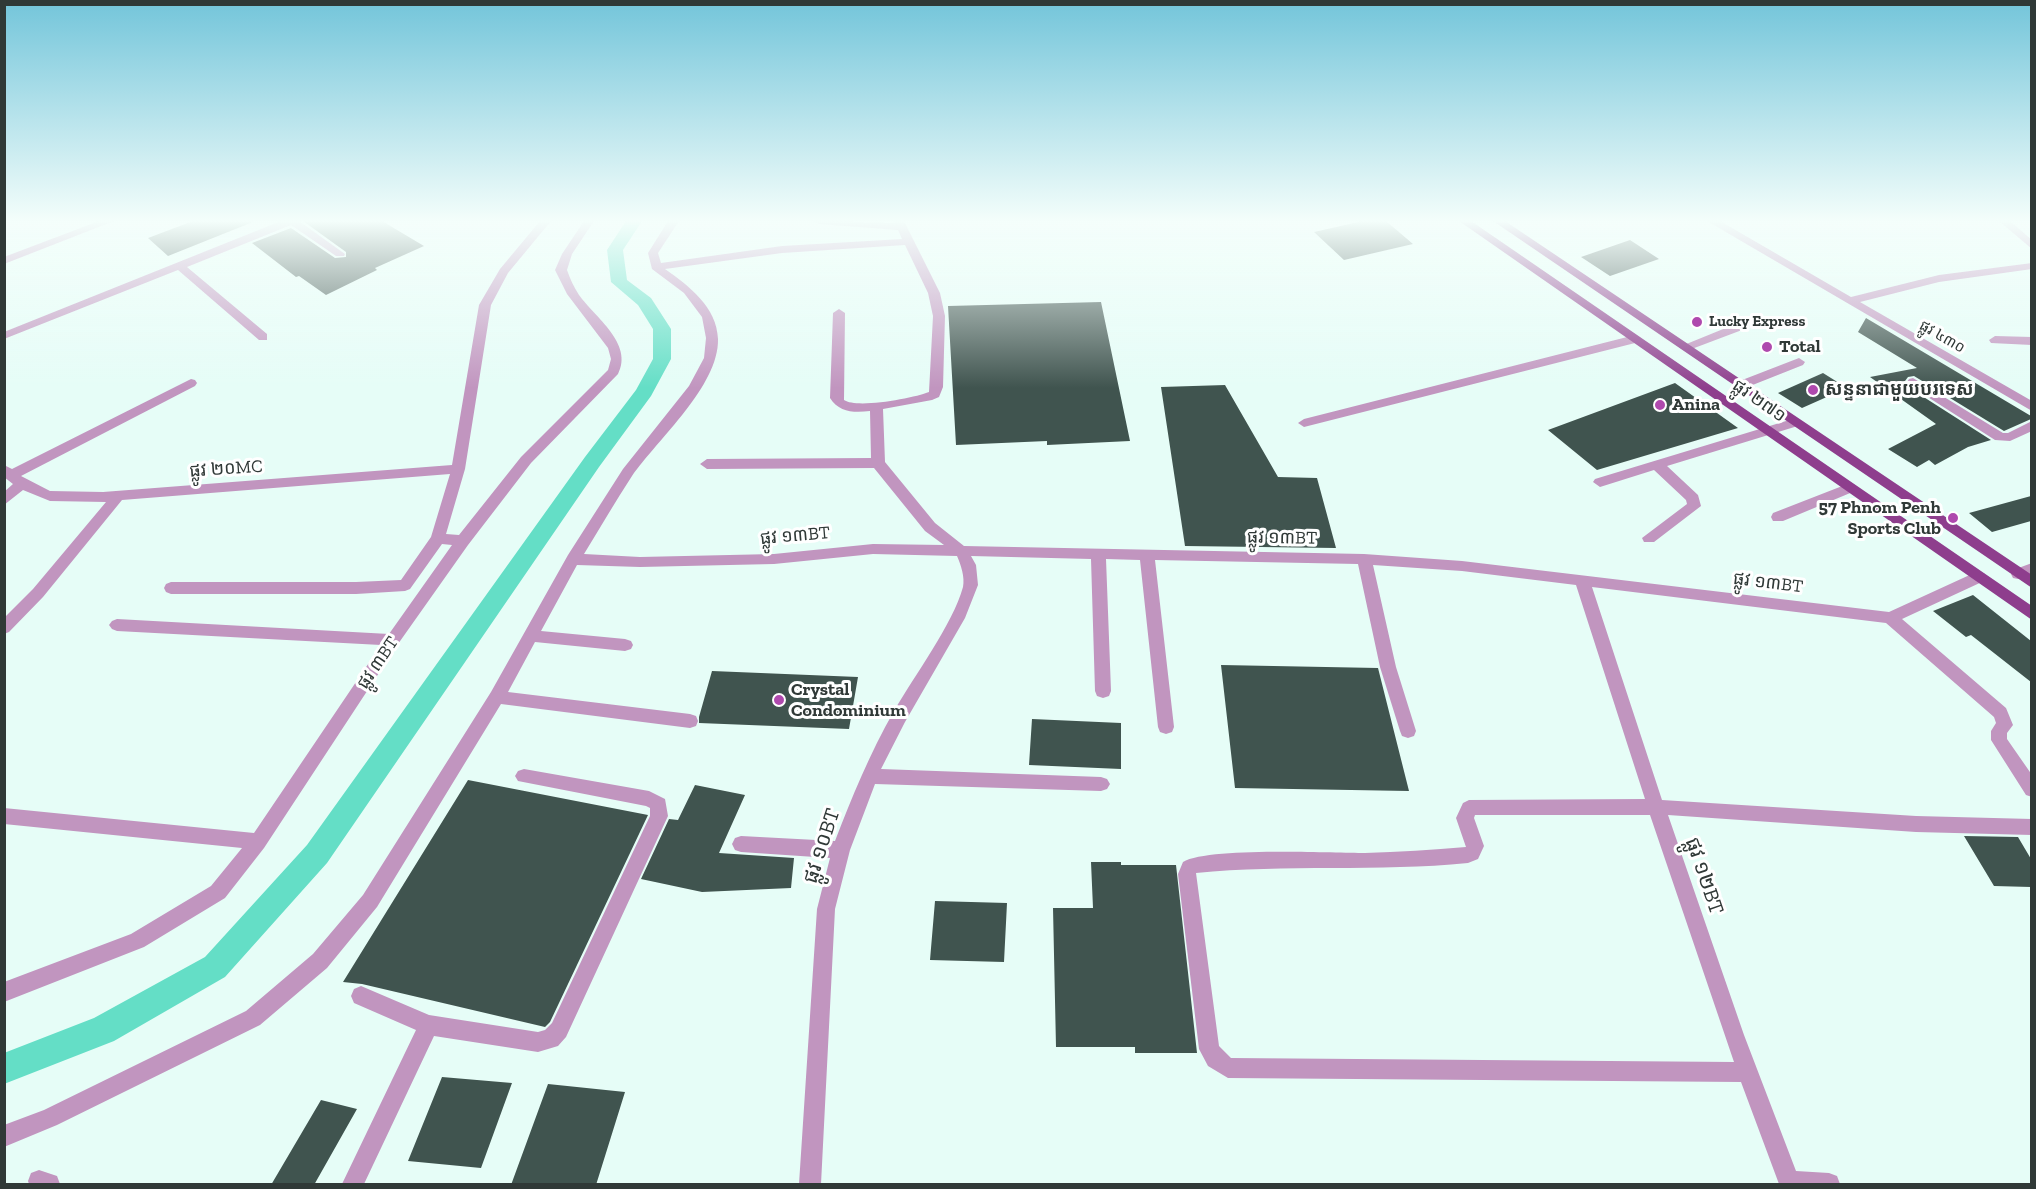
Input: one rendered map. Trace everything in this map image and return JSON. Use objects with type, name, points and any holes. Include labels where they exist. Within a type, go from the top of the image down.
[{"type":"main road","name":"ផ្លូវ ២៧១","points":[[1544,276],[2031,614]]},
{"type":"main road","name":"ផ្លូវ ២៧១","points":[[1580,276],[1796,422],[2025,571],[2031,583]]},
{"type":"street","points":[[4,336],[150,276]]},
{"type":"street","points":[[192,276],[263,337]]},
{"type":"street","points":[[171,588],[356,588],[405,585],[438,538],[458,469],[485,305],[500,276]]},
{"type":"street","name":"ផ្លូវ ៣BT","points":[[4,992],[136,941],[218,892],[258,842],[393,640],[463,541],[525,460],[614,371],[618,358],[614,347],[570,293],[564,276]]},
{"type":"street","points":[[4,1136],[50,1118],[253,1018],[320,961],[370,901],[497,697],[573,560],[628,472],[695,387],[710,358],[712,338],[708,317],[688,291],[669,276]]},
{"type":"street","points":[[840,313],[836,398],[839,404],[859,408],[928,397],[935,394],[937,387],[939,316],[934,293],[926,276]]},
{"type":"street","name":"ផ្លូវ ៤៣០","points":[[1808,276],[2031,407]]},
{"type":"street","points":[[1850,301],[1908,284],[1952,276]]},
{"type":"street","points":[[1685,347],[1738,327]]},
{"type":"street","points":[[1304,423],[1635,339]]},
{"type":"street","points":[[1995,340],[2031,342]]},
{"type":"street","points":[[1741,385],[1799,362]]},
{"type":"street","points":[[1913,382],[2000,437],[2010,437],[2031,425]]},
{"type":"street","points":[[4,500],[12,476],[191,383]]},
{"type":"street","points":[[876,406],[878,463],[930,527],[961,551]]},
{"type":"street","points":[[1600,482],[1796,422]]},
{"type":"street","points":[[707,464],[878,463]]},
{"type":"street","points":[[1649,538],[1694,506],[1693,498],[1657,465]]},
{"type":"street","name":"ផ្លូវ ២០MC","points":[[12,476],[47,497],[119,495],[458,469]]},
{"type":"street","points":[[1778,517],[1850,488]]},
{"type":"street","points":[[4,628],[38,593],[119,495]]},
{"type":"street","points":[[438,538],[463,541]]},
{"type":"street","name":"ផ្លូវ ១៣BT","points":[[573,560],[640,562],[774,559],[873,549],[1364,559],[1462,566],[1890,618]]},
{"type":"street","name":"ផ្លូវ ១០BT","points":[[810,1185],[826,909],[841,849],[870,776],[899,717],[957,618],[971,585],[969,565],[961,551]]},
{"type":"street","points":[[1098,552],[1103,691]]},
{"type":"street","points":[[1147,554],[1166,727]]},
{"type":"street","points":[[1364,559],[1388,667],[1408,731]]},
{"type":"street","points":[[1979,577],[1890,618],[2000,713],[2005,724],[1997,735],[2031,790]]},
{"type":"street","name":"ផ្លូវ ១២BT","points":[[1582,580],[1656,807],[1748,1072],[1790,1184]]},
{"type":"street","points":[[117,625],[393,640]]},
{"type":"street","points":[[532,636],[625,645]]},
{"type":"street","points":[[497,697],[690,721]]},
{"type":"street","points":[[361,996],[429,1024],[538,1042],[550,1040],[559,1030],[659,816],[659,804],[649,799],[524,776]]},
{"type":"street","points":[[870,776],[1101,784]]},
{"type":"street","points":[[1748,1072],[1535,1072],[1424,1067],[1228,1068],[1215,1059],[1209,1049],[1187,874],[1189,868],[1194,865],[1229,862],[1428,860],[1472,853],[1475,846],[1466,819],[1469,808],[1656,807],[1917,824],[2031,827]]},
{"type":"street","points":[[4,816],[258,842]]},
{"type":"street","points":[[741,844],[841,849]]},
{"type":"street","points":[[353,1185],[429,1024]]},
{"type":"street","points":[[1790,1184],[1829,1185]]},
{"type":"building","points":[[300,276],[364,276],[326,295]]},
{"type":"building","points":[[1101,302],[1130,441],[1047,445],[1047,441],[956,445],[948,306]]},
{"type":"building","points":[[1866,318],[2031,416],[2031,419],[2004,431],[1914,376],[1908,377],[1905,381],[1908,387],[1991,440],[1968,447],[1935,465],[1929,460],[1917,467],[1888,449],[1936,424],[1870,377],[1917,368],[1858,332]]},
{"type":"building","name":"សន្ទនាជាមួយបរទេស","points":[[1823,373],[1847,388],[1802,408],[1778,393]]},
{"type":"building","name":"Anina","points":[[1675,383],[1738,428],[1597,470],[1548,430]]},
{"type":"building","points":[[1225,385],[1278,477],[1317,478],[1336,548],[1185,546],[1161,387]]},
{"type":"building","points":[[2031,496],[2031,521],[1992,532],[1969,513]]},
{"type":"building","points":[[1973,595],[2031,641],[2031,682],[1971,635],[1966,637],[1933,611]]},
{"type":"building","points":[[1221,665],[1378,668],[1409,791],[1235,788]]},
{"type":"building","name":"Crystal Condominium","points":[[712,671],[858,677],[849,729],[699,723]]},
{"type":"building","points":[[1032,719],[1121,723],[1121,769],[1029,765]]},
{"type":"building","points":[[468,780],[648,815],[550,1022],[545,1027],[362,984],[343,982]]},
{"type":"building","points":[[695,785],[745,795],[719,853],[794,858],[791,888],[702,892],[641,879],[669,819],[678,820]]},
{"type":"building","points":[[1964,836],[2018,837],[2031,859],[2031,887],[1994,886]]},
{"type":"building","points":[[1091,862],[1121,862],[1121,865],[1176,865],[1197,1053],[1135,1053],[1135,1047],[1056,1047],[1053,908],[1093,908]]},
{"type":"building","points":[[935,901],[1007,903],[1004,962],[930,960]]},
{"type":"building","points":[[442,1077],[512,1083],[481,1168],[408,1161]]},
{"type":"building","points":[[548,1084],[625,1092],[596,1185],[511,1185]]},
{"type":"building","points":[[321,1100],[357,1109],[314,1185],[271,1185]]},
{"type":"waterway","points":[[4,1069],[103,1030],[215,967],[317,854],[592,462],[644,392],[662,359],[662,329],[645,302],[619,282],[618,276]]},
{"type":"place","name":"Lucky Express","points":[[1697,322]]},
{"type":"place","name":"Total","points":[[1767,347]]},
{"type":"place","name":"សន្ទនាជាមួយបរទេស","points":[[1813,390]]},
{"type":"place","name":"Anina","points":[[1660,405]]},
{"type":"place","name":"57 Phnom Penh Sports Club","points":[[1953,518]]},
{"type":"place","name":"Crystal Condominium","points":[[779,700]]}]
